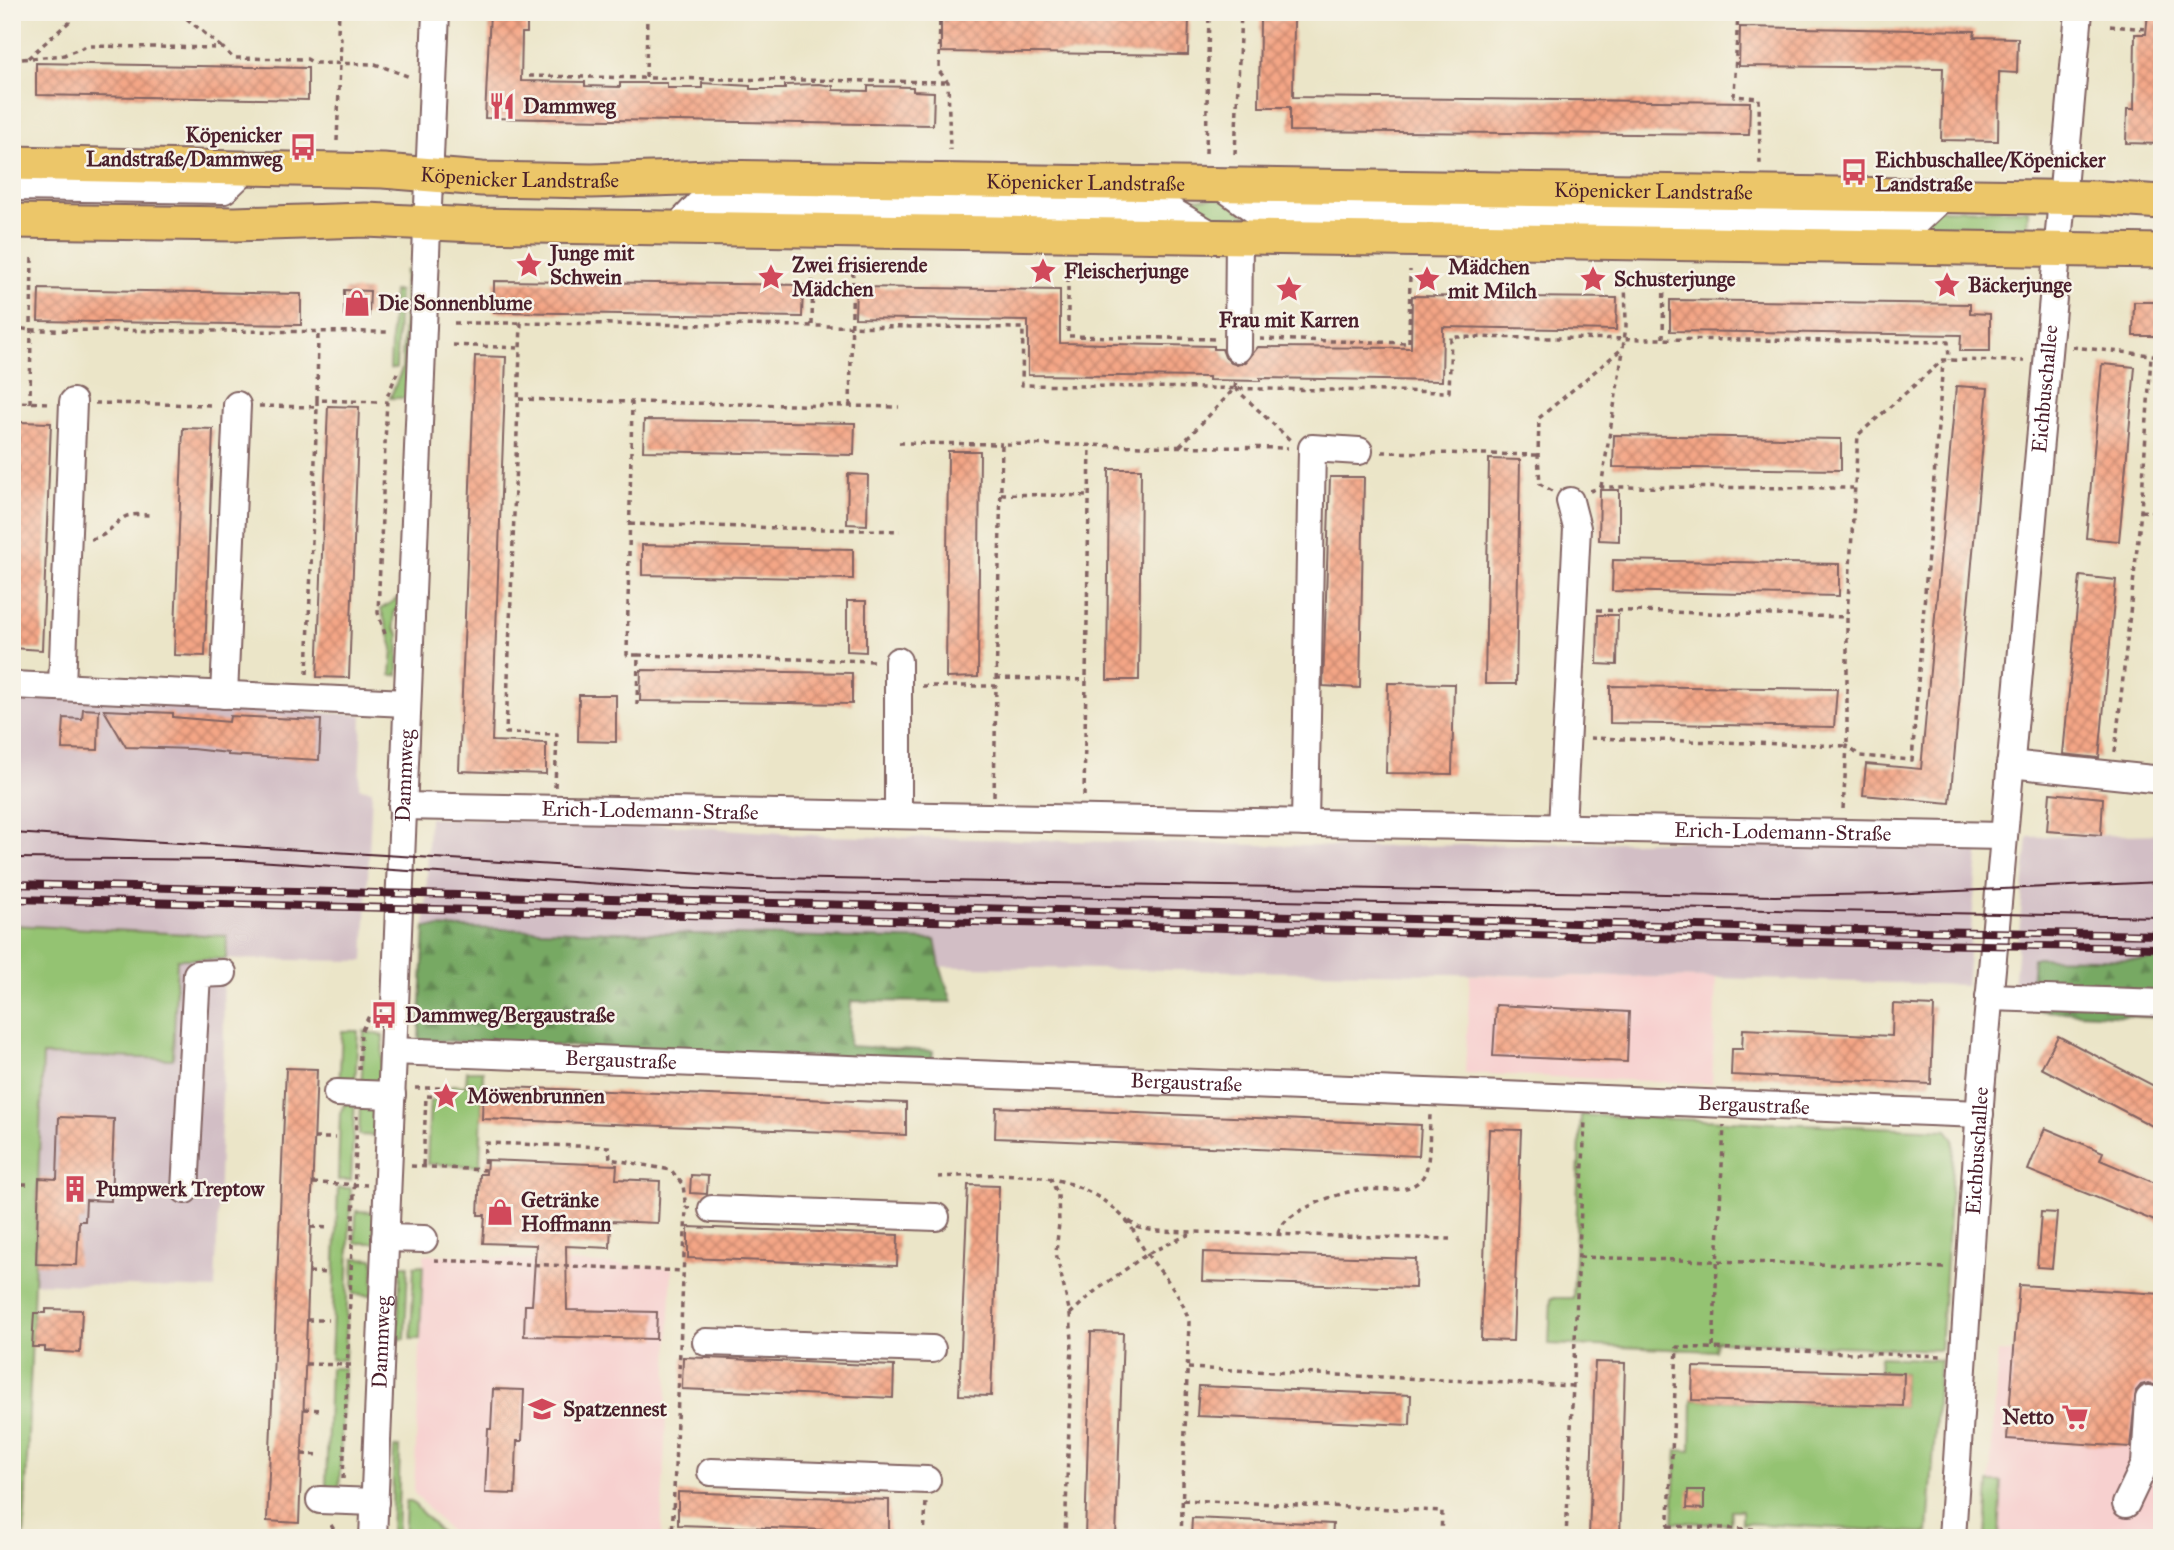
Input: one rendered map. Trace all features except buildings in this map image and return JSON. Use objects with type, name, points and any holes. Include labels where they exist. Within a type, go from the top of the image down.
[{"type":"main road","name":"Köpenicker Landstraße","points":[[12,163],[383,171],[482,179],[592,181],[712,177],[2062,198],[2162,202]]},
{"type":"main road","points":[[12,220],[235,224],[366,220],[676,228],[2162,251]]},
{"type":"street","name":"Dammweg","points":[[373,1538],[385,1238],[403,1091],[393,1051],[436,12]]},
{"type":"street","name":"Eichbuschallee","points":[[1952,1538],[1989,997],[2079,12]]},
{"type":"street","points":[[12,187],[225,190],[247,168]]},
{"type":"street","points":[[1227,236],[1238,349]]},
{"type":"street","points":[[62,687],[73,402]]},
{"type":"street","points":[[225,695],[237,405]]},
{"type":"street","points":[[1305,822],[1312,448],[1359,451]]},
{"type":"street","points":[[1562,827],[1577,528],[1570,501]]},
{"type":"street","points":[[898,815],[899,674]]},
{"type":"street","points":[[12,685],[407,703]]},
{"type":"street","points":[[2010,764],[2162,780]]},
{"type":"street","name":"Erich-Lodemann-Straße","points":[[402,806],[2004,836]]},
{"type":"street","points":[[185,1190],[197,974],[223,973]]},
{"type":"street","points":[[1989,997],[2162,1003]]},
{"type":"street","name":"Bergaustraße","points":[[393,1051],[1980,1114]]},
{"type":"street","points":[[348,1093],[403,1091]]},
{"type":"street","points":[[699,1208],[936,1217]]},
{"type":"street","points":[[385,1238],[426,1249]]},
{"type":"street","points":[[706,1342],[932,1349]]},
{"type":"street","points":[[2126,1504],[2145,1464],[2149,1399]]},
{"type":"street","points":[[711,1472],[928,1480]]},
{"type":"street","points":[[332,1501],[375,1502]]},
{"type":"path","points":[[26,59],[69,22],[69,12]]},
{"type":"path","points":[[179,12],[233,58],[307,59],[314,63],[375,64],[413,79]]},
{"type":"path","points":[[189,12],[190,20]]},
{"type":"path","points":[[337,141],[339,12]]},
{"type":"path","points":[[646,78],[647,12]]},
{"type":"path","points":[[940,12],[939,71],[948,82],[950,149]]},
{"type":"path","points":[[1206,153],[1209,12]]},
{"type":"path","points":[[1235,154],[1241,12]]},
{"type":"path","points":[[1738,12],[1734,96],[1759,98],[1760,165]]},
{"type":"path","points":[[2110,26],[2147,29]]},
{"type":"path","points":[[12,60],[64,55],[87,46],[223,48]]},
{"type":"path","points":[[529,76],[948,82]]},
{"type":"path","points":[[30,403],[32,253]]},
{"type":"path","points":[[812,325],[813,265]]},
{"type":"path","points":[[850,406],[853,266]]},
{"type":"path","points":[[1601,487],[1623,348],[1625,273]]},
{"type":"path","points":[[1663,338],[1664,274]]},
{"type":"path","points":[[454,323],[1023,328],[1022,385],[1449,392],[1451,337],[1948,342],[1912,760],[1860,756],[1847,746],[1567,738]]},
{"type":"path","points":[[521,323],[506,733],[557,734],[554,809]]},
{"type":"path","points":[[12,327],[30,330],[388,332]]},
{"type":"path","points":[[317,401],[318,332]]},
{"type":"path","points":[[453,345],[520,348]]},
{"type":"path","points":[[1623,348],[1539,418],[1540,484],[1570,501],[1601,487],[1853,488]]},
{"type":"path","points":[[1841,832],[1847,746],[1847,617],[1858,435],[1946,360],[2048,353],[2162,356]]},
{"type":"path","points":[[2113,775],[2141,511],[2151,356]]},
{"type":"path","points":[[1180,446],[1235,388],[1236,380]]},
{"type":"path","points":[[899,443],[1298,448],[1235,388]]},
{"type":"path","points":[[386,638],[378,613],[387,397]]},
{"type":"path","points":[[519,399],[898,407]]},
{"type":"path","points":[[632,401],[627,655],[899,674],[996,686]]},
{"type":"path","points":[[12,402],[73,402]]},
{"type":"path","points":[[306,698],[317,407]]},
{"type":"path","points":[[994,817],[1002,444]]},
{"type":"path","points":[[1084,818],[1090,444]]},
{"type":"path","points":[[1359,451],[1538,455]]},
{"type":"path","points":[[1001,494],[1089,496]]},
{"type":"path","points":[[2141,511],[2162,513]]},
{"type":"path","points":[[68,539],[93,540],[102,537],[131,514],[150,515]]},
{"type":"path","points":[[630,524],[900,531]]},
{"type":"path","points":[[1574,609],[1847,617]]},
{"type":"path","points":[[637,705],[638,655]]},
{"type":"path","points":[[996,678],[1087,680]]},
{"type":"path","points":[[332,1501],[342,1493],[354,1184],[348,1093],[360,1032],[368,1020]]},
{"type":"path","points":[[403,1091],[444,1088],[444,1097],[426,1096],[422,1122],[423,1167]]},
{"type":"path","points":[[1278,1233],[1287,1220],[1334,1196],[1357,1190],[1401,1189],[1414,1185],[1423,1177],[1427,1168],[1431,1092]]},
{"type":"path","points":[[1566,1538],[1586,1098]]},
{"type":"path","points":[[1713,1347],[1725,1104]]},
{"type":"path","points":[[314,1138],[335,1138]]},
{"type":"path","points":[[411,1166],[484,1170],[485,1143],[609,1147],[610,1159],[671,1170],[699,1208],[682,1271],[671,1538]]},
{"type":"path","points":[[938,1177],[1014,1174],[1050,1177],[1076,1185],[1102,1200],[1139,1228],[1156,1231],[1450,1239]]},
{"type":"path","points":[[1050,1177],[1058,1195],[1056,1253],[1070,1314],[1072,1340],[1065,1538]]},
{"type":"path","points":[[313,1183],[377,1185]]},
{"type":"path","points":[[12,1184],[27,1184]]},
{"type":"path","points":[[1126,1220],[1147,1254],[1185,1305],[1189,1322],[1181,1538]]},
{"type":"path","points":[[311,1227],[331,1228]]},
{"type":"path","points":[[1070,1314],[1094,1292],[1147,1254],[1194,1232]]},
{"type":"path","points":[[426,1249],[682,1271]]},
{"type":"path","points":[[1579,1256],[1949,1268]]},
{"type":"path","points":[[309,1272],[329,1273]]},
{"type":"path","points":[[307,1320],[328,1320]]},
{"type":"path","points":[[1668,1538],[1677,1347],[1944,1356]]},
{"type":"path","points":[[306,1364],[359,1365]]},
{"type":"path","points":[[1188,1368],[1573,1386]]},
{"type":"path","points":[[304,1409],[324,1410]]},
{"type":"path","points":[[302,1454],[322,1455]]},
{"type":"path","points":[[924,1538],[928,1480]]},
{"type":"path","points":[[1183,1500],[1442,1511],[1441,1538]]},
{"type":"path","points":[[1669,1526],[1952,1538]]},
{"type":"shaded area","points":[[12,696],[362,715],[359,788],[372,790],[364,961],[226,959],[227,937],[12,925]]},
{"type":"shaded area","points":[[429,818],[614,821],[825,836],[1359,847],[1734,840],[1979,844],[1966,985],[1716,978],[424,959]]},
{"type":"shaded area","points":[[2162,834],[2162,992],[2014,987],[2028,837]]},
{"type":"shaded area","points":[[177,958],[226,959],[223,973],[224,1041],[215,1289],[34,1283],[43,1054],[173,1059]]},
{"type":"shaded area","points":[[1470,975],[1716,978],[1712,1084],[1465,1073]]},
{"type":"shaded area","name":"Spatzennest","points":[[424,1254],[672,1268],[661,1538],[570,1538],[450,1532],[414,1493]]},
{"type":"shaded area","points":[[1998,1352],[2162,1364],[2162,1517],[2149,1538],[1986,1538]]},
{"type":"green space","points":[[1224,197],[1256,224],[1206,223],[1173,200]]},
{"type":"green space","points":[[1937,209],[2028,210],[2027,236],[1913,234]]},
{"type":"green space","points":[[410,270],[408,398],[390,398],[402,369],[405,271]]},
{"type":"green space","points":[[393,291],[399,291],[396,369],[390,369]]},
{"type":"green space","points":[[401,596],[401,605],[394,612],[394,628],[399,634],[398,675],[391,675],[393,648],[381,609]]},
{"type":"green space","points":[[12,925],[227,936],[226,959],[177,959],[173,1059],[43,1055],[24,1538],[12,1538]]},
{"type":"green space","points":[[425,927],[935,940],[952,1002],[851,1001],[849,1046],[933,1051],[932,1062],[424,1040],[419,1039]]},
{"type":"green space","points":[[2033,958],[2162,960],[2162,1018],[2029,1010]]},
{"type":"green space","points":[[342,1031],[358,1031],[355,1089],[339,1089]]},
{"type":"green space","points":[[364,1031],[383,1036],[381,1087],[361,1090]]},
{"type":"green space","points":[[467,1071],[483,1071],[480,1166],[427,1164],[430,1100],[450,1101],[451,1085],[466,1086]]},
{"type":"green space","points":[[355,1099],[351,1180],[338,1180],[340,1113],[344,1105]]},
{"type":"green space","points":[[360,1099],[380,1103],[379,1136],[359,1135]]},
{"type":"green space","points":[[1581,1115],[1947,1130],[1954,1139],[1940,1350],[1716,1341],[1715,1351],[1549,1344],[1551,1298],[1573,1298]]},
{"type":"green space","points":[[338,1188],[351,1188],[345,1360],[331,1359]]},
{"type":"green space","points":[[356,1211],[376,1212],[375,1243],[355,1243]]},
{"type":"green space","points":[[354,1258],[374,1259],[373,1295],[353,1294]]},
{"type":"green space","points":[[401,1265],[408,1265],[405,1339],[397,1339]]},
{"type":"green space","points":[[423,1265],[420,1339],[411,1339],[414,1266]]},
{"type":"green space","points":[[1880,1357],[1940,1360],[1928,1533],[1742,1523],[1742,1510],[1731,1510],[1730,1524],[1673,1522],[1677,1450],[1691,1451],[1692,1400],[1903,1406],[1904,1373],[1879,1372]]},
{"type":"green space","points":[[330,1368],[344,1368],[339,1495],[328,1490],[326,1485]]},
{"type":"green space","points":[[400,1447],[397,1538],[391,1538],[394,1448]]},
{"type":"green space","points":[[1989,1482],[2002,1482],[1999,1538],[1986,1538]]},
{"type":"green space","points":[[406,1501],[411,1501],[446,1538],[404,1538]]},
{"type":"tram line","points":[[12,833],[773,878],[1775,896],[1889,894],[2162,882]]},
{"type":"tram line","points":[[12,858],[242,860],[648,887],[768,892],[2162,917]]},
{"type":"railway","points":[[12,884],[1857,930],[2162,935]]},
{"type":"railway","points":[[12,899],[2162,948]]},
{"type":"place","name":"Dammweg","points":[[502,106]]},
{"type":"place","name":"Köpenicker Landstraße/Dammweg","points":[[303,147]]},
{"type":"place","name":"Eichbuschallee/Köpenicker Landstraße","points":[[1854,172]]},
{"type":"place","name":"Junge mit Schwein","points":[[529,265]]},
{"type":"place","name":"Fleischerjunge","points":[[1043,271]]},
{"type":"place","name":"Zwei frisierende Mädchen","points":[[771,277]]},
{"type":"place","name":"Mädchen mit Milch","points":[[1427,279]]},
{"type":"place","name":"Schusterjunge","points":[[1593,279]]},
{"type":"place","name":"Bäckerjunge","points":[[1947,285]]},
{"type":"place","name":"Frau mit Karren","points":[[1289,289]]},
{"type":"place","name":"Die Sonnenblume","points":[[357,303]]},
{"type":"place","name":"Dammweg/Bergaustraße","points":[[384,1015]]},
{"type":"place","name":"Möwenbrunnen","points":[[446,1096]]},
{"type":"place","name":"Pumpwerk Treptow","points":[[75,1189]]},
{"type":"place","name":"Getränke Hoffmann","points":[[500,1212]]},
{"type":"place","name":"Spatzennest","points":[[542,1409]]},
{"type":"place","name":"Netto","points":[[2075,1417]]}]
